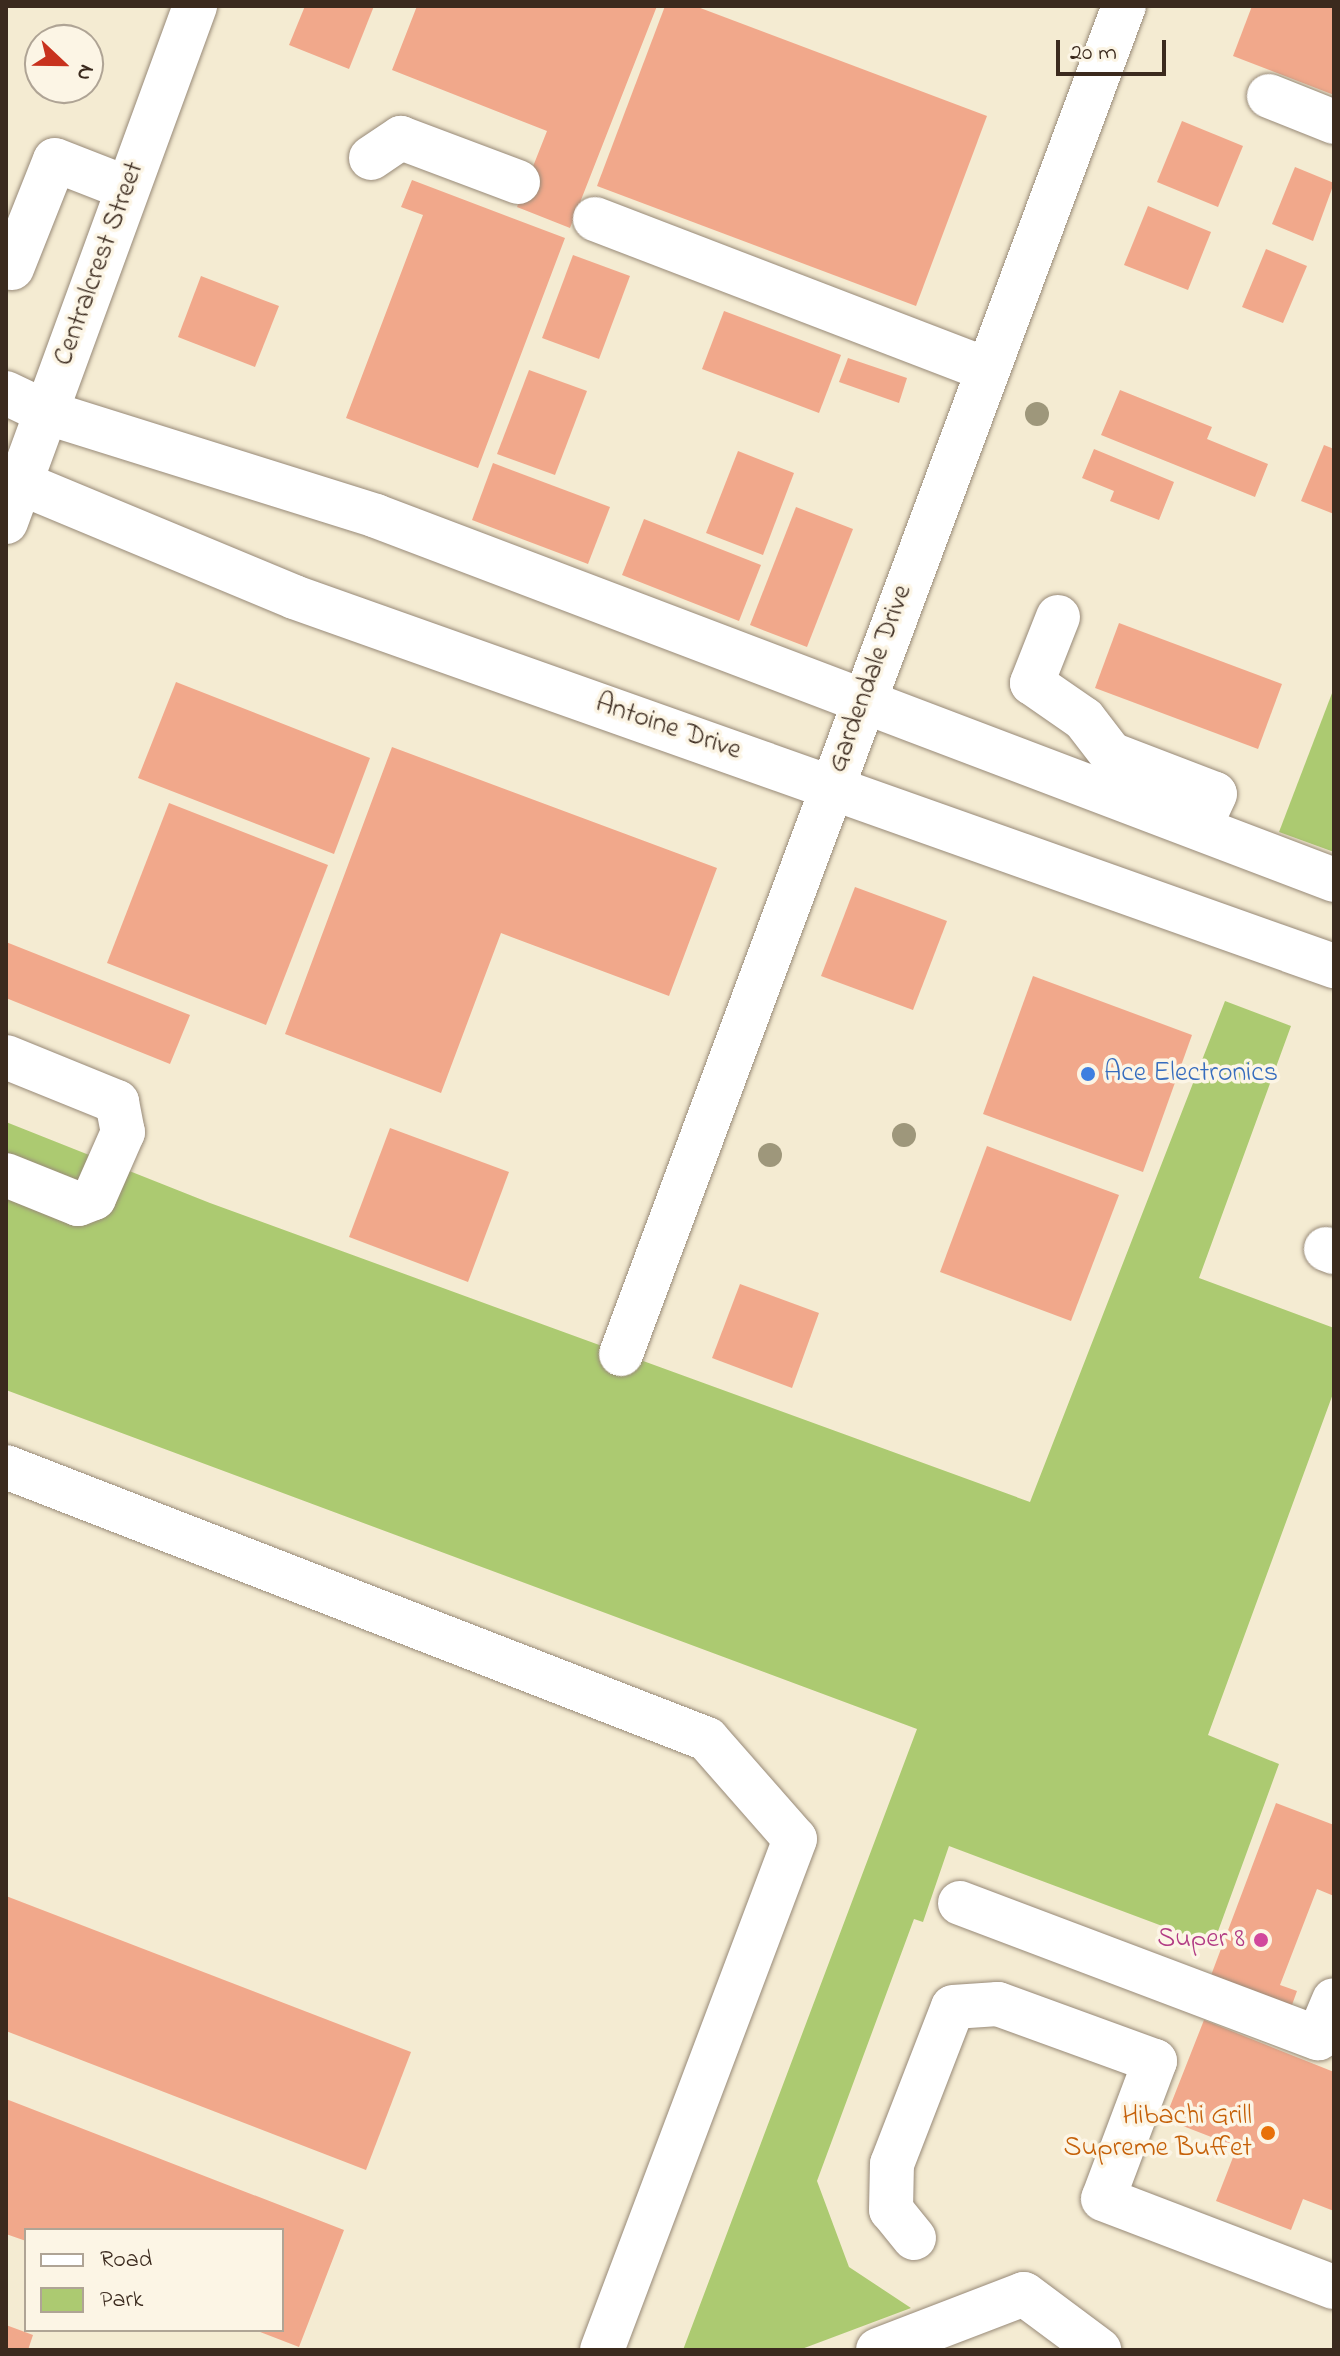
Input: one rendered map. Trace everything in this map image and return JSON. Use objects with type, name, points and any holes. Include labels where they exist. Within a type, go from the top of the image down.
[{"type":"main road","name":"Centralcrest Street","points":[[11,494],[48,413],[195,6]]},
{"type":"main road","name":"Gardendale Drive","points":[[621,1354],[985,369],[1124,6]]},
{"type":"main road","points":[[1269,96],[1334,122]]},
{"type":"main road","points":[[371,158],[401,138],[518,182]]},
{"type":"main road","points":[[12,268],[55,160],[127,188]]},
{"type":"main road","points":[[595,219],[985,369]]},
{"type":"main road","points":[[6,393],[48,413],[376,516],[864,699],[1103,769],[1201,824],[1334,880]]},
{"type":"main road","name":"Antoine Drive","points":[[11,494],[1334,966]]},
{"type":"main road","points":[[1058,617],[1032,683],[1084,719],[1103,769]]},
{"type":"main road","points":[[6,1057],[117,1102],[123,1132],[94,1198],[78,1204],[6,1175]]},
{"type":"main road","points":[[6,1467],[707,1739],[795,1839],[602,2350]]},
{"type":"main road","points":[[960,1903],[1318,2038],[1334,2000]]},
{"type":"main road","points":[[914,2238],[891,2210],[892,2164],[953,2007],[998,2004],[1155,2061],[1103,2199],[1334,2287]]},
{"type":"main road","points":[[878,2350],[950,2337],[1024,2294],[1099,2350]]},
{"type":"green space","points":[[1334,688],[1334,852],[1279,832]]},
{"type":"green space","points":[[1225,1001],[1291,1026],[1199,1278],[1334,1328],[1334,1391],[1208,1735],[1279,1764],[1213,1945],[949,1846],[923,1922],[914,1919],[817,2181],[849,2267],[911,2308],[799,2350],[683,2350],[917,1729],[6,1390],[6,1122],[210,1203],[1030,1502]]},
{"type":"building","points":[[305,6],[374,6],[349,69],[289,45]]},
{"type":"building","points":[[417,6],[657,6],[570,228],[517,207],[547,131],[392,70]]},
{"type":"building","points":[[665,6],[695,6],[987,116],[916,306],[597,186]]},
{"type":"building","points":[[1252,6],[1334,6],[1334,95],[1233,56]]},
{"type":"building","points":[[1182,121],[1243,146],[1218,207],[1157,182]]},
{"type":"building","points":[[1295,167],[1334,183],[1313,241],[1272,224]]},
{"type":"building","points":[[412,180],[565,238],[478,468],[346,418],[423,215],[401,207]]},
{"type":"building","points":[[1148,206],[1211,232],[1188,290],[1124,265]]},
{"type":"building","points":[[1266,249],[1307,266],[1283,323],[1242,307]]},
{"type":"building","points":[[573,255],[630,276],[599,359],[542,338]]},
{"type":"building","points":[[201,276],[279,306],[255,367],[178,337]]},
{"type":"building","points":[[724,311],[841,355],[819,413],[702,369]]},
{"type":"building","points":[[848,358],[907,378],[899,403],[839,382]]},
{"type":"building","points":[[529,370],[587,391],[555,475],[497,454]]},
{"type":"building","points":[[1120,390],[1212,427],[1207,439],[1268,464],[1255,497],[1101,435]]},
{"type":"building","points":[[1324,445],[1334,449],[1334,514],[1301,501]]},
{"type":"building","points":[[1094,449],[1174,482],[1159,520],[1110,501],[1114,491],[1082,478]]},
{"type":"building","points":[[738,451],[794,473],[763,555],[706,533]]},
{"type":"building","points":[[493,463],[610,507],[588,564],[472,520]]},
{"type":"building","points":[[796,507],[853,529],[807,647],[750,625]]},
{"type":"building","points":[[644,519],[761,565],[739,621],[622,575]]},
{"type":"building","points":[[1119,623],[1282,684],[1258,749],[1095,688]]},
{"type":"building","points":[[176,682],[370,758],[334,854],[138,778]]},
{"type":"building","points":[[392,747],[717,868],[669,996],[501,933],[441,1093],[285,1034]]},
{"type":"building","points":[[169,803],[328,865],[266,1025],[107,963]]},
{"type":"building","points":[[855,887],[947,921],[913,1010],[821,976]]},
{"type":"building","points":[[6,942],[190,1015],[170,1064],[6,998]]},
{"type":"building","name":"Ace Electronics","points":[[1033,976],[1192,1035],[1143,1172],[983,1114]]},
{"type":"building","points":[[390,1128],[509,1172],[468,1282],[349,1237]]},
{"type":"building","points":[[987,1146],[1119,1195],[1071,1321],[940,1272]]},
{"type":"building","points":[[740,1284],[819,1313],[792,1388],[712,1358]]},
{"type":"building","name":"Super 8","points":[[1276,1803],[1334,1825],[1334,1896],[1317,1889],[1280,1985],[1297,1991],[1288,2016],[1207,1986]]},
{"type":"building","points":[[6,1896],[411,2052],[366,2170],[6,2031]]},
{"type":"building","name":"Hibachi Grill Supreme Buffet","points":[[1204,2020],[1334,2072],[1334,2211],[1303,2199],[1291,2230],[1216,2201],[1237,2147],[1165,2119]]},
{"type":"building","points":[[6,2099],[344,2230],[299,2347],[260,2332],[284,2332],[284,2228],[24,2228],[24,2240],[6,2234]]},
{"type":"building","points":[[6,2325],[33,2335],[28,2350],[6,2350]]},
{"type":"place","name":"Ace Electronics","points":[[1088,1074]]},
{"type":"place","name":"Super 8","points":[[1261,1940]]},
{"type":"place","name":"Hibachi Grill Supreme Buffet","points":[[1268,2133]]}]
